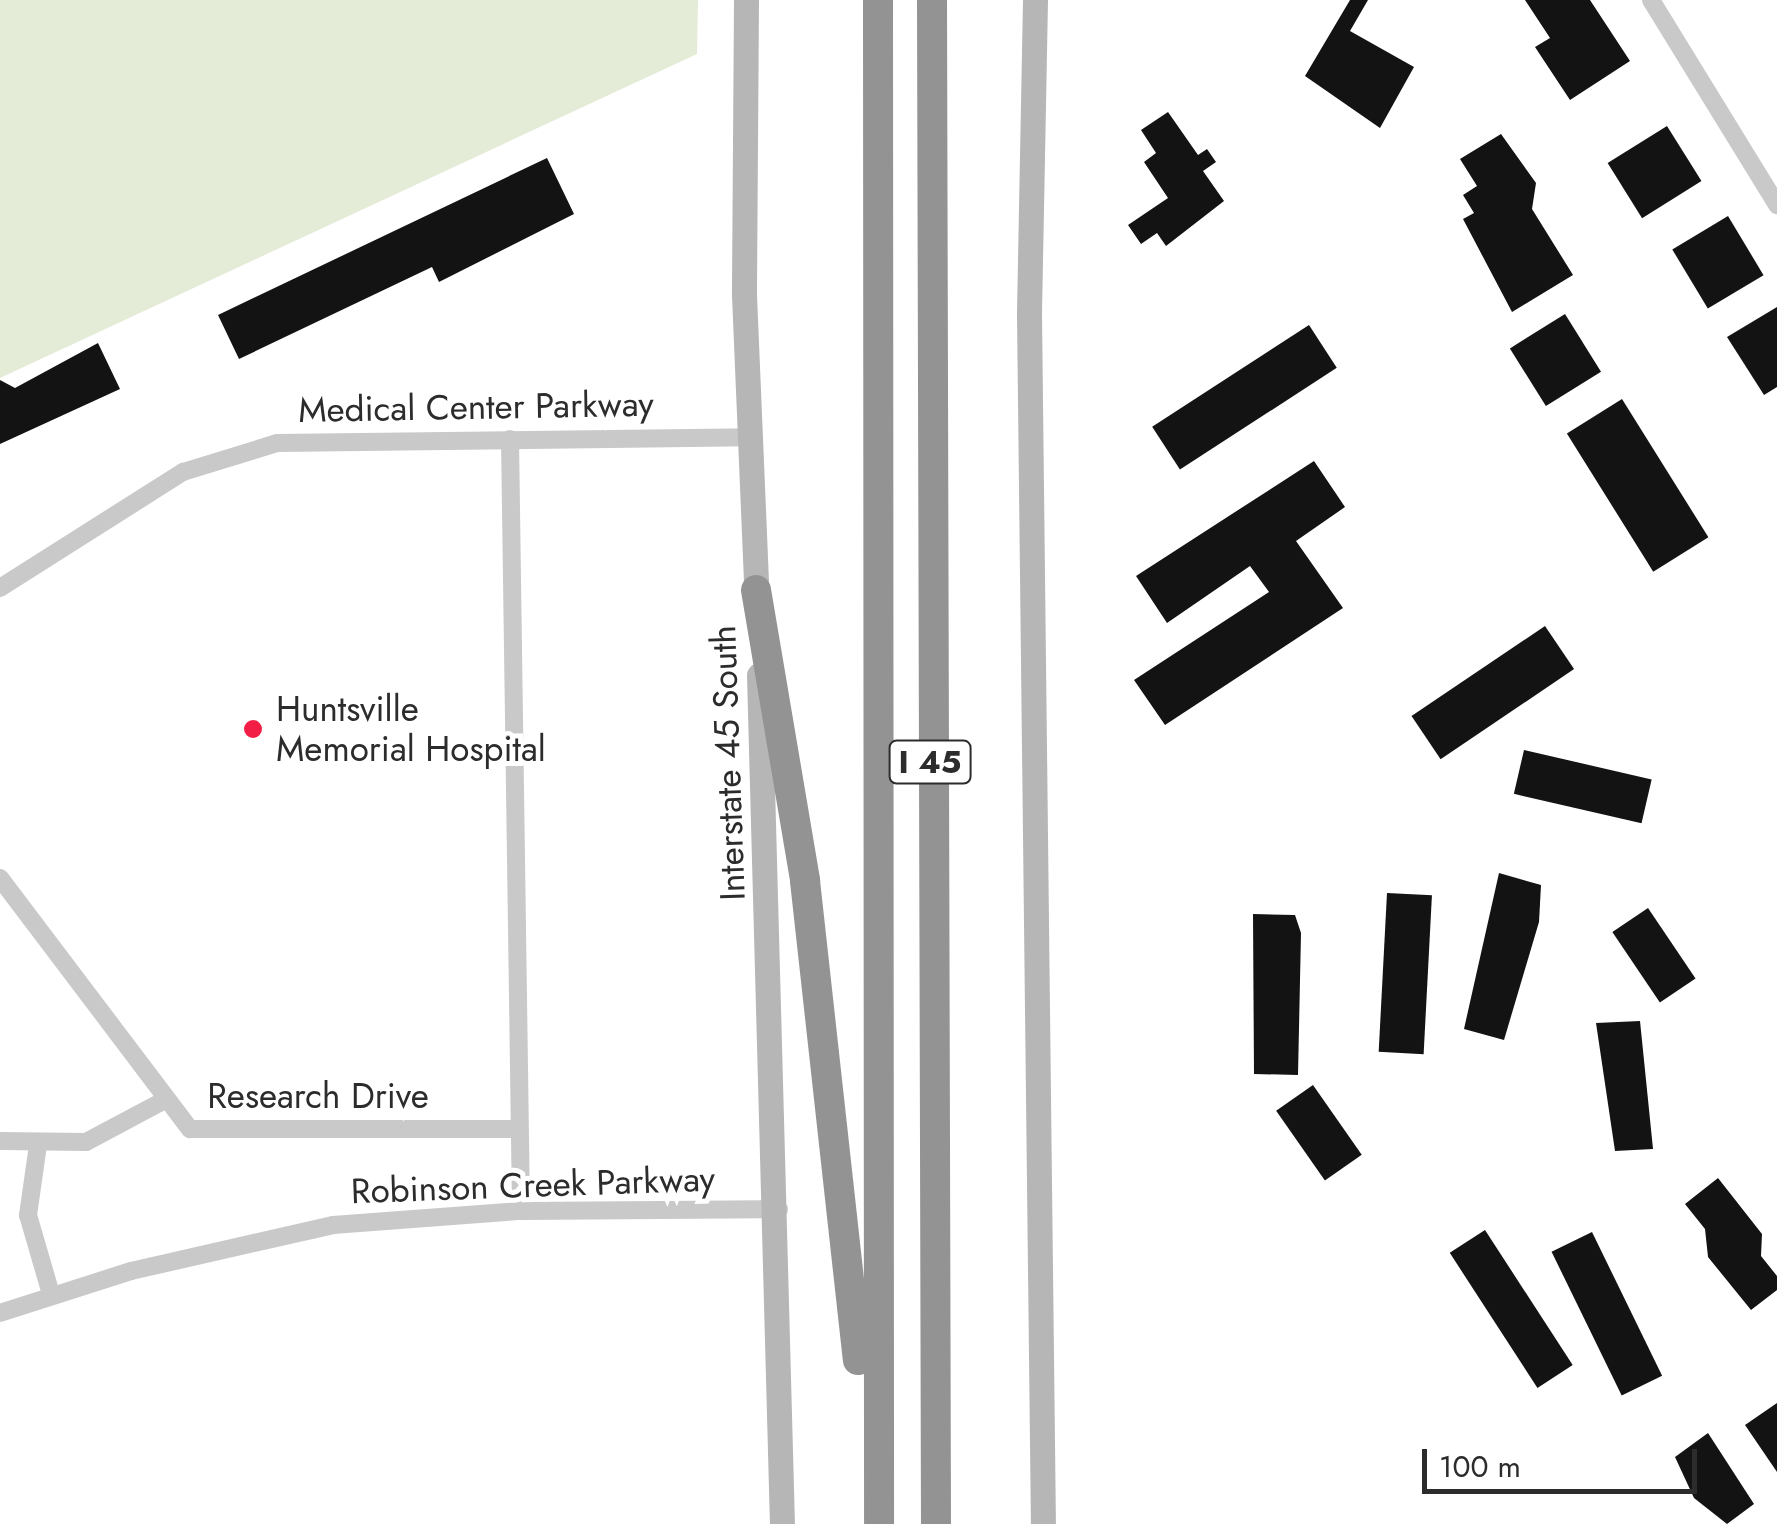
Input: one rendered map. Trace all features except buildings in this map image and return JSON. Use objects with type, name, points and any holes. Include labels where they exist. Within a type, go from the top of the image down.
[{"type":"highway","name":"I 45","points":[[878,0],[879,1524]]},
{"type":"highway","name":"I 45","points":[[932,0],[936,1524]]},
{"type":"highway","points":[[756,590],[805,881],[869,1524]]},
{"type":"main road","name":"Interstate 45 South","points":[[746,0],[756,590],[779,1209],[782,1524]]},
{"type":"main road","points":[[1034,0],[1029,314],[1043,1524]]},
{"type":"street","points":[[1651,0],[1777,204]]},
{"type":"street","name":"Medical Center Parkway","points":[[0,588],[129,500],[229,455],[336,436],[752,437]]},
{"type":"street","points":[[510,438],[522,1211]]},
{"type":"street","name":"Research Drive","points":[[0,878],[163,1101],[190,1128],[519,1129]]},
{"type":"street","points":[[0,1141],[38,1145],[86,1142],[163,1101]]},
{"type":"street","points":[[38,1145],[28,1214],[52,1294]]},
{"type":"street","name":"Robinson Creek Parkway","points":[[0,1313],[52,1294],[333,1225],[522,1211],[779,1209]]},
{"type":"green space","points":[[0,0],[698,0],[697,54],[0,378]]},
{"type":"place","name":"Huntsville Memorial Hospital","points":[[253,729]]}]
